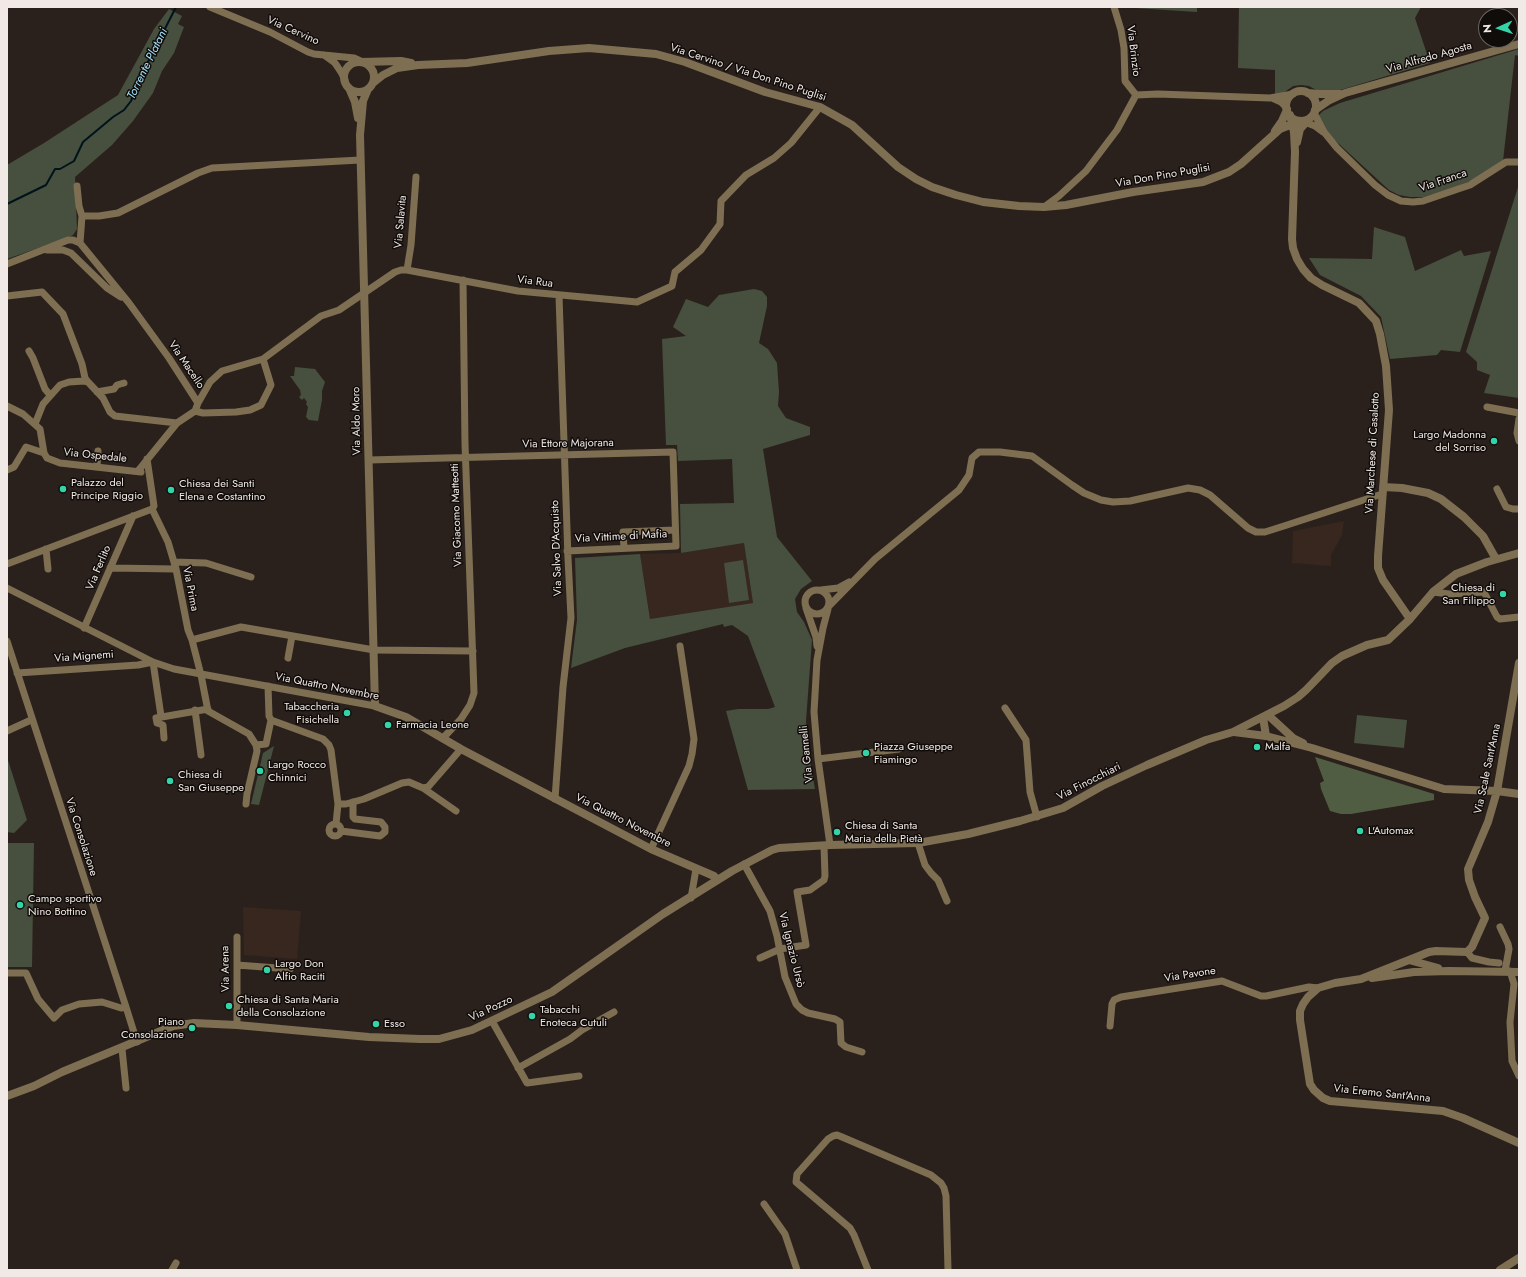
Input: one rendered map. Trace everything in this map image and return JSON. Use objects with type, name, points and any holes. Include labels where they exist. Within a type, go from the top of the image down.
[{"type":"street","name":"Via Cervino","points":[[210,7],[270,32],[308,52],[314,54],[354,58],[362,62]]},
{"type":"street","name":"Via Brinzio","points":[[1114,7],[1121,30],[1124,48],[1125,81],[1136,95]]},
{"type":"street","name":"Via Alfredo Agosta","points":[[1272,135],[1324,103],[1345,94],[1519,44]]},
{"type":"street","name":"Via Cervino / Via Don Pino Puglisi","points":[[418,65],[467,63],[549,51],[589,48],[656,54],[685,62],[765,92],[820,107],[852,125],[898,167],[916,179],[932,187],[982,202],[1044,207]]},
{"type":"street","points":[[324,54],[338,67],[349,88],[357,110],[360,135]]},
{"type":"street","points":[[344,80],[344,74],[347,68],[352,64],[362,62],[401,61],[418,65]]},
{"type":"street","points":[[360,135],[363,101],[371,86],[373,71],[362,62]]},
{"type":"street","points":[[349,88],[358,92],[371,86],[391,70],[418,65]]},
{"type":"street","name":"Via Alfredo Agosta","points":[[1293,94],[1302,91],[1326,95],[1345,94]]},
{"type":"street","points":[[1272,135],[1282,121],[1300,117],[1315,101],[1310,94],[1306,92]]},
{"type":"street","points":[[1044,207],[1059,196],[1086,170],[1117,130],[1136,95],[1158,94],[1270,98],[1293,94]]},
{"type":"street","points":[[1293,94],[1288,100],[1300,117],[1304,127],[1315,126],[1324,132]]},
{"type":"street","points":[[1270,98],[1281,102],[1300,117],[1324,132]]},
{"type":"street","name":"Via Rua","points":[[198,403],[210,382],[222,371],[263,359],[321,316],[339,310],[395,272],[407,270],[518,291],[559,296],[637,302],[672,286],[675,272],[701,250],[720,224],[721,201],[746,175],[774,158],[791,142],[820,107]]},
{"type":"street","name":"Via Marchese di Casalotto","points":[[1300,117],[1295,152],[1293,248],[1297,259],[1311,278],[1359,303],[1376,321],[1386,366],[1389,410],[1378,568],[1383,580],[1410,619]]},
{"type":"street","name":"Via Franca","points":[[1324,132],[1337,148],[1375,185],[1388,195],[1401,201],[1423,201],[1470,185],[1506,162],[1519,162]]},
{"type":"street","name":"Via Aldo Moro","points":[[360,135],[375,706]]},
{"type":"street","name":"Via Don Pino Puglisi","points":[[1044,207],[1066,205],[1133,192],[1203,182],[1218,177],[1241,164],[1272,135]]},
{"type":"street","points":[[82,216],[99,216],[118,212],[198,173],[212,168],[360,160]]},
{"type":"street","name":"Via Salavita","points":[[407,270],[412,246],[416,177]]},
{"type":"street","points":[[71,253],[81,227],[82,216],[79,206],[77,186]]},
{"type":"street","points":[[7,264],[68,240],[76,242]]},
{"type":"street","name":"Via Macello","points":[[76,242],[103,271],[129,303],[169,358],[198,403],[195,411]]},
{"type":"street","points":[[39,251],[54,249],[64,250],[71,253],[107,288],[129,303]]},
{"type":"street","points":[[97,277],[103,271]]},
{"type":"street","name":"Via Giacomo Matteotti","points":[[443,738],[461,719],[473,699],[473,651],[466,458],[464,280]]},
{"type":"street","points":[[7,296],[42,292],[63,314],[82,364],[85,378],[106,402],[110,412],[115,416],[176,423]]},
{"type":"street","name":"Via Salvo D'Acquisto","points":[[554,799],[563,687],[571,618],[567,551],[559,296]]},
{"type":"street","points":[[29,351],[45,389],[50,395]]},
{"type":"street","points":[[138,472],[176,423],[195,411],[203,413],[236,412],[250,410],[261,404],[272,385],[263,359]]},
{"type":"street","points":[[34,424],[43,404],[60,385],[76,381],[88,382]]},
{"type":"street","points":[[97,392],[114,389],[117,385],[124,383]]},
{"type":"street","points":[[7,406],[23,414],[40,429],[42,433],[44,453]]},
{"type":"street","points":[[1487,407],[1519,414]]},
{"type":"street","points":[[1519,419],[1517,433],[1519,441]]},
{"type":"street","name":"Via Ospedale","points":[[7,470],[14,466],[26,447],[44,453],[47,458],[60,463],[149,473]]},
{"type":"street","points":[[97,467],[98,451]]},
{"type":"street","name":"Via Ettore Majorana","points":[[369,460],[673,452],[676,546]]},
{"type":"street","name":"Via Gannelli","points":[[780,949],[806,945],[797,892],[810,890],[824,880],[825,876],[827,846],[814,712],[817,660],[822,628],[828,608],[857,576],[889,546],[959,490],[969,475],[972,458],[975,454],[979,452],[1000,452],[1032,456],[1084,493],[1101,500],[1113,502],[1130,501],[1188,488],[1200,490],[1210,495],[1248,528],[1256,532],[1265,532],[1287,525],[1383,490]]},
{"type":"street","points":[[7,564],[152,509],[154,506],[147,459]]},
{"type":"street","points":[[1383,490],[1402,488],[1428,493],[1441,500],[1464,517],[1484,536],[1496,559]]},
{"type":"street","points":[[1497,489],[1506,507],[1514,510],[1519,509]]},
{"type":"street","name":"Via Prima","points":[[152,509],[164,531],[175,565],[188,630],[202,675]]},
{"type":"street","name":"Via Ferlito","points":[[84,628],[133,516]]},
{"type":"street","points":[[624,548],[623,532],[675,530]]},
{"type":"street","name":"Via Vittime di Mafia","points":[[567,551],[676,546]]},
{"type":"street","points":[[46,549],[48,569]]},
{"type":"street","name":"Via Finocchiari","points":[[718,880],[744,864],[772,850],[780,848],[918,843],[968,834],[1063,808],[1102,786],[1147,765],[1206,740],[1233,732],[1284,706],[1306,690],[1332,663],[1355,650],[1388,640],[1410,619],[1430,596],[1456,574],[1496,559],[1519,554]]},
{"type":"street","points":[[110,568],[206,563],[252,577]]},
{"type":"street","name":"Via Gannelli","points":[[819,590],[844,586],[857,576]]},
{"type":"street","name":"Via Quattro Novembre","points":[[7,588],[153,662],[174,669],[375,706],[406,717],[461,749],[554,799],[651,849],[714,876],[718,880]]},
{"type":"street","points":[[819,590],[823,591],[829,598],[828,608],[824,612],[815,614],[811,613],[805,605],[805,600],[810,592],[819,590]]},
{"type":"street","points":[[1430,596],[1484,592],[1497,617],[1500,619],[1519,617]]},
{"type":"street","name":"Via Gannelli","points":[[805,605],[816,637],[817,660]]},
{"type":"street","points":[[192,640],[241,627],[374,650],[473,651]]},
{"type":"street","points":[[288,658],[292,636]]},
{"type":"street","name":"Via Consolazione","points":[[7,644],[137,1042]]},
{"type":"street","points":[[651,849],[689,766],[694,739],[680,646]]},
{"type":"street","points":[[153,662],[161,716]]},
{"type":"street","name":"Via Mignemi","points":[[17,673],[138,665],[153,662]]},
{"type":"street","name":"Via Scale Sant'Anna","points":[[1467,952],[1472,947],[1485,918],[1471,885],[1468,869],[1488,822],[1497,791],[1519,663]]},
{"type":"street","points":[[202,675],[208,711],[249,734],[256,745],[257,751],[246,804]]},
{"type":"street","points":[[256,745],[266,744],[271,720],[269,716],[268,686]]},
{"type":"street","points":[[1005,708],[1026,740],[1029,787],[1037,816]]},
{"type":"street","points":[[164,738],[163,725],[156,723],[156,718],[195,710],[208,709]]},
{"type":"street","points":[[195,710],[201,755]]},
{"type":"street","points":[[1266,716],[1266,736]]},
{"type":"street","points":[[1266,716],[1294,738],[1312,748]]},
{"type":"street","points":[[7,731],[32,720]]},
{"type":"street","points":[[271,720],[323,739],[329,744],[338,804],[336,824]]},
{"type":"street","points":[[1233,732],[1266,736],[1312,748],[1444,789],[1497,791],[1519,794]]},
{"type":"street","points":[[423,788],[428,787],[461,749]]},
{"type":"street","points":[[818,760],[899,749]]},
{"type":"street","points":[[338,804],[353,802],[408,782],[423,788],[456,811]]},
{"type":"street","points":[[341,831],[380,836],[385,832],[385,827],[381,822],[355,819],[353,817],[353,802]]},
{"type":"street","points":[[336,824],[330,826],[329,832],[331,835],[337,836],[341,831]]},
{"type":"street","points":[[336,824],[339,825],[341,831]]},
{"type":"street","points":[[918,843],[925,864],[938,880],[947,901]]},
{"type":"street","name":"Via Ignazio Ursò","points":[[744,864],[770,911],[780,949],[785,977],[796,1004],[808,1013],[835,1019],[840,1022],[841,1043],[846,1047],[862,1052]]},
{"type":"street","points":[[691,898],[696,869]]},
{"type":"street","name":"Via Pozzo","points":[[7,1096],[174,1026],[194,1023],[237,1025],[369,1037],[440,1039],[472,1030],[552,992],[663,914],[718,880]]},
{"type":"street","points":[[1500,927],[1508,944],[1507,971],[1514,984],[1510,1022],[1512,1061],[1519,1076]]},
{"type":"street","name":"Via Arena","points":[[237,937],[237,1025]]},
{"type":"street","points":[[760,958],[780,949]]},
{"type":"street","points":[[1361,979],[1408,960],[1436,951],[1467,952],[1472,958],[1499,964]]},
{"type":"street","points":[[1408,960],[1449,971]]},
{"type":"street","points":[[1408,960],[1409,967],[1414,972]]},
{"type":"street","points":[[237,965],[290,969]]},
{"type":"street","points":[[1318,988],[1335,983],[1414,972],[1519,972]]},
{"type":"street","points":[[7,973],[26,973],[38,999],[54,1018],[62,1010],[79,1004],[102,1002],[121,1008],[126,1007]]},
{"type":"street","name":"Via Pavone","points":[[1110,1026],[1112,1004],[1114,1000],[1121,997],[1222,981],[1261,996],[1309,987],[1318,988]]},
{"type":"street","name":"Via Eremo Sant'Anna","points":[[1318,988],[1303,1004],[1300,1011],[1300,1020],[1310,1084],[1323,1098],[1330,1101],[1443,1111],[1458,1116],[1519,1143]]},
{"type":"street","points":[[518,1068],[614,1012]]},
{"type":"street","points":[[492,1021],[527,1083],[579,1076]]},
{"type":"street","points":[[122,1049],[126,1088]]},
{"type":"street","points":[[868,1270],[850,1228],[796,1182],[797,1174],[832,1136],[837,1135],[931,1175],[940,1183],[944,1188],[946,1196],[948,1270]]},
{"type":"street","points":[[764,1204],[785,1234],[797,1270]]},
{"type":"street","points":[[1500,1270],[1519,1258]]},
{"type":"street","points":[[172,1270],[176,1263]]},
{"type":"shaded area","points":[[1344,521],[1342,535],[1331,555],[1331,566],[1292,563],[1293,531]]},
{"type":"shaded area","points":[[744,543],[753,603],[650,619],[640,554],[681,553]]},
{"type":"shaded area","points":[[243,907],[301,911],[297,959],[244,955]]},
{"type":"green space","points":[[1120,7],[1197,7],[1197,12]]},
{"type":"green space","points":[[1239,7],[1421,7],[1415,18],[1430,63],[1327,94],[1309,86],[1301,85],[1293,86],[1282,94],[1275,95],[1275,70],[1238,68]]},
{"type":"green space","points":[[169,9],[182,16],[178,24],[184,27],[174,53],[162,71],[153,93],[133,121],[112,145],[75,177],[77,229],[73,235],[67,238],[7,259],[7,165],[118,95],[154,29]]},
{"type":"green space","points":[[1519,49],[1519,56],[1515,55],[1503,161],[1471,181],[1424,197],[1399,195],[1389,190],[1326,132],[1319,120],[1319,115],[1323,111],[1340,103]]},
{"type":"green space","points":[[1519,184],[1519,398],[1484,393],[1490,375],[1477,370],[1477,362],[1466,352]]},
{"type":"green space","points":[[1374,227],[1405,237],[1415,271],[1461,250],[1464,256],[1491,251],[1460,352],[1441,350],[1437,355],[1390,359],[1381,317],[1361,296],[1320,275],[1309,258],[1372,259]]},
{"type":"green space","points":[[754,289],[762,291],[767,297],[767,306],[759,343],[768,349],[777,363],[779,392],[778,406],[786,418],[810,427],[810,435],[763,449],[777,537],[812,581],[801,589],[795,599],[797,612],[804,622],[812,640],[806,721],[808,751],[815,789],[748,790],[726,711],[738,709],[768,709],[775,707],[748,636],[732,625],[724,627],[723,624],[625,648],[571,668],[577,620],[575,558],[640,554],[650,619],[753,603],[744,543],[681,553],[680,504],[734,503],[732,459],[678,461],[677,445],[666,445],[662,339],[686,336],[673,327],[686,299],[708,307],[719,295]]},
{"type":"green space","points":[[295,367],[315,369],[325,382],[322,391],[318,421],[309,420],[306,417],[308,407],[306,404],[307,402],[304,398],[302,400],[299,397],[301,395],[300,390],[290,376],[294,376]]},
{"type":"green space","points":[[743,560],[749,600],[729,603],[724,563]]},
{"type":"green space","points":[[1357,715],[1407,720],[1404,748],[1354,743]]},
{"type":"green space","points":[[274,746],[259,805],[251,804],[263,753]]},
{"type":"green space","points":[[7,757],[27,820],[14,833],[7,832]]},
{"type":"green space","points":[[1315,757],[1434,794],[1434,800],[1351,814],[1341,814],[1330,811],[1321,789],[1320,783],[1324,781]]},
{"type":"green space","name":"Campo sportivo Nino Bottino","points":[[7,843],[34,843],[32,967],[7,967]]},
{"type":"waterway","name":"Torrente Platani","points":[[7,204],[46,185],[55,169],[60,169],[74,161],[83,142],[113,117],[124,110],[131,101],[143,72],[176,7]]},
{"type":"place","name":"Largo Madonna del Sorriso","points":[[1494,441]]},
{"type":"place","name":"Palazzo del Principe Riggio","points":[[63,489]]},
{"type":"place","name":"Chiesa dei Santi Elena e Costantino","points":[[171,490]]},
{"type":"place","name":"Chiesa di San Filippo","points":[[1503,594]]},
{"type":"place","name":"Tabaccheria Fisichella","points":[[347,713]]},
{"type":"place","name":"Farmacia Leone","points":[[388,725]]},
{"type":"place","name":"Malfa","points":[[1257,747]]},
{"type":"place","name":"Piazza Giuseppe Fiamingo","points":[[866,753]]},
{"type":"place","name":"Largo Rocco Chinnici","points":[[260,771]]},
{"type":"place","name":"Chiesa di San Giuseppe","points":[[170,781]]},
{"type":"place","name":"L'Automax","points":[[1360,831]]},
{"type":"place","name":"Chiesa di Santa Maria della Pietà","points":[[837,832]]},
{"type":"place","name":"Campo sportivo Nino Bottino","points":[[20,905]]},
{"type":"place","name":"Largo Don Alfio Raciti","points":[[267,970]]},
{"type":"place","name":"Chiesa di Santa Maria della Consolazione","points":[[229,1006]]},
{"type":"place","name":"Tabacchi Enoteca Cutuli","points":[[532,1016]]},
{"type":"place","name":"Esso","points":[[376,1024]]},
{"type":"place","name":"Piano Consolazione","points":[[192,1028]]}]
